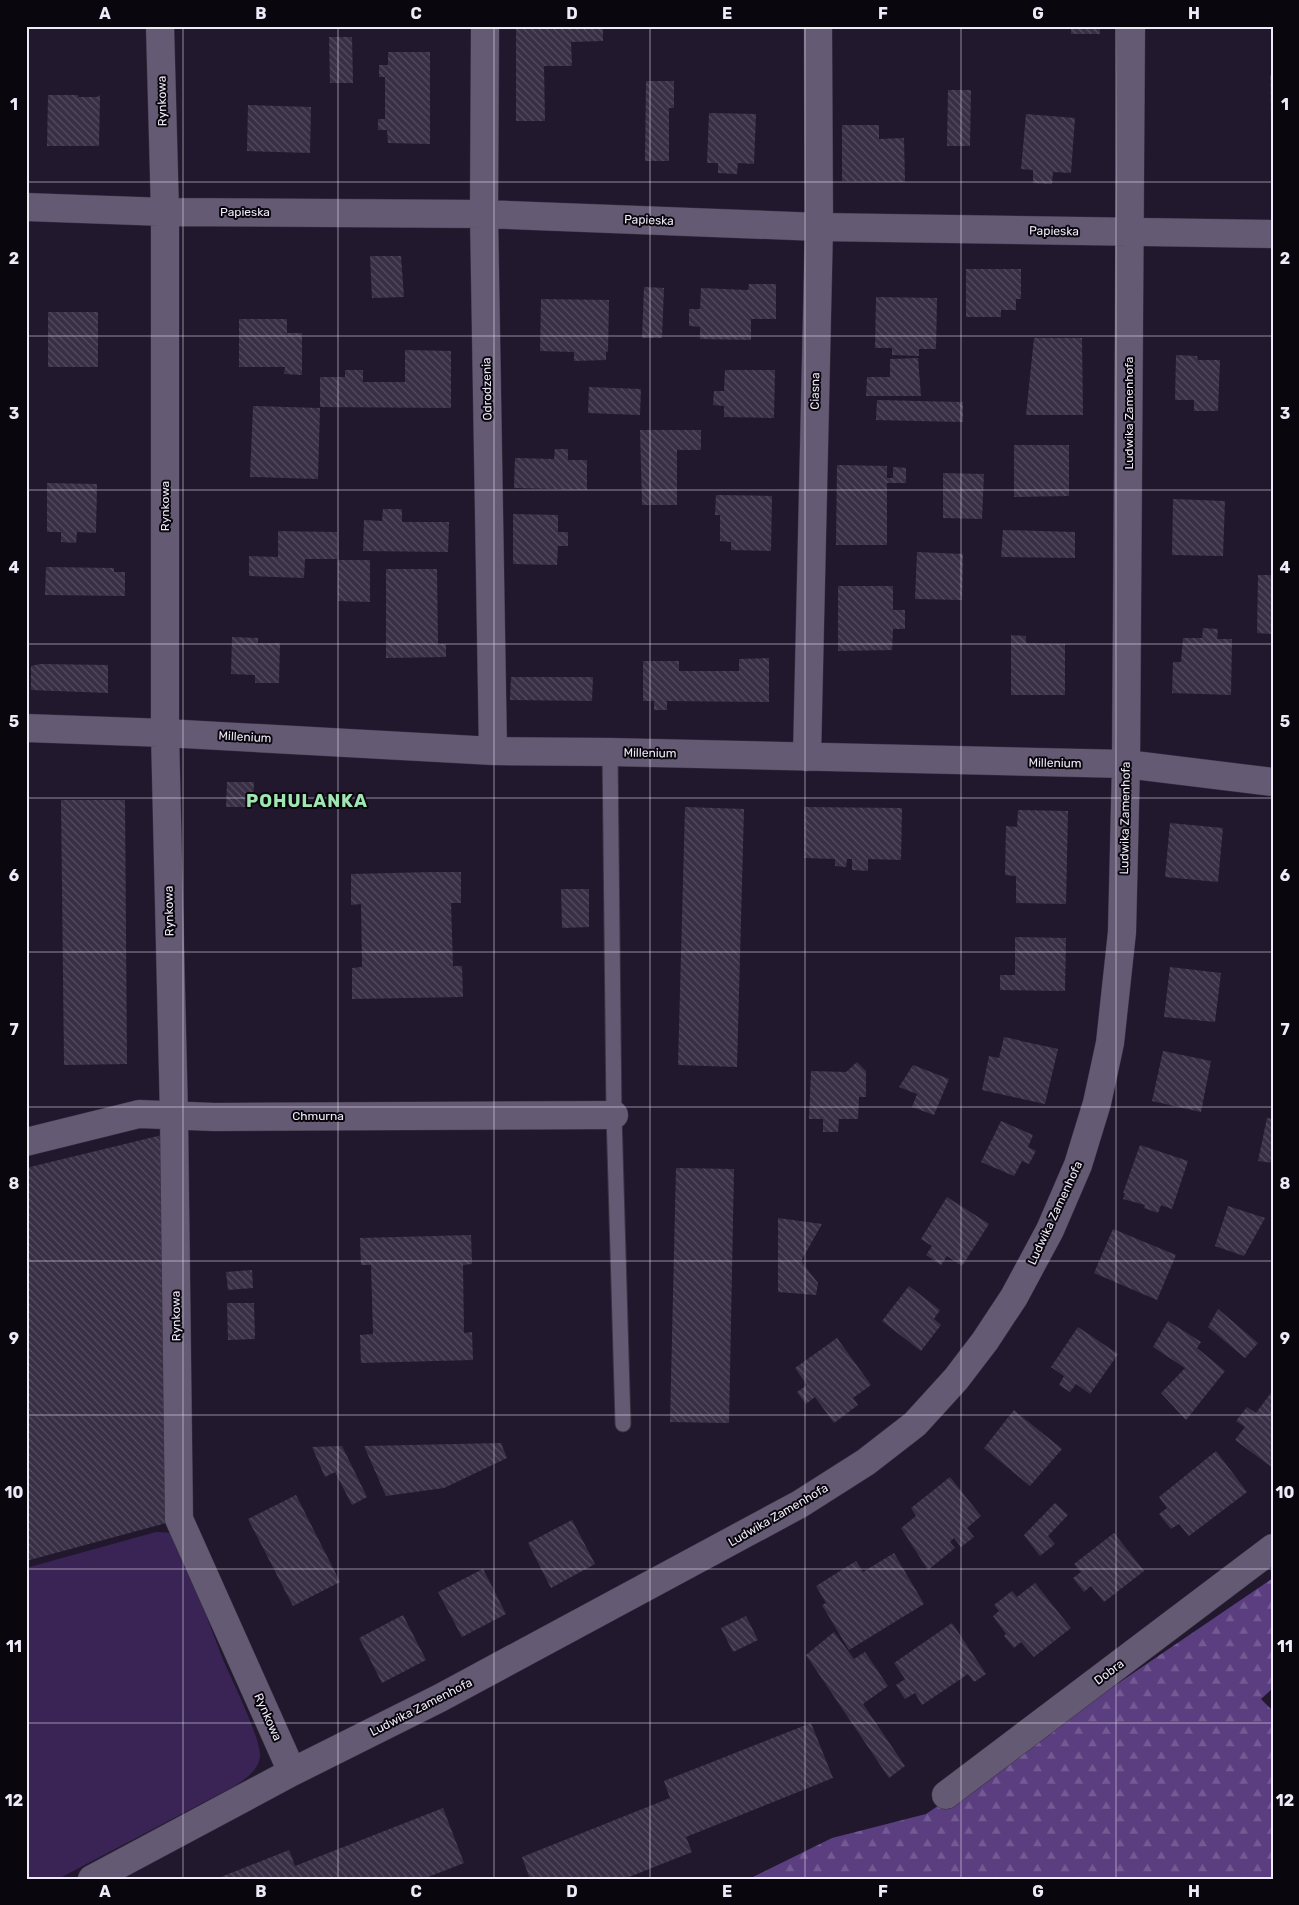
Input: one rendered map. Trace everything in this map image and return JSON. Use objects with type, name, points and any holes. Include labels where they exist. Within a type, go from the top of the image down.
[{"type":"street","name":"Rynkowa","points":[[160,26],[165,212],[165,733],[174,1116],[179,1519],[292,1772]]},
{"type":"street","name":"Odrodzenia","points":[[486,26],[484,214],[493,751]]},
{"type":"street","name":"Ciasna","points":[[807,757],[819,227],[818,26]]},
{"type":"street","name":"Ludwika Zamenhofa","points":[[92,1879],[292,1772],[440,1698],[800,1504],[866,1462],[915,1424],[956,1379],[986,1342],[1014,1297],[1050,1230],[1078,1165],[1097,1104],[1110,1043],[1122,932],[1126,764],[1131,26]]},
{"type":"street","name":"Papieska","points":[[26,207],[165,212],[484,214],[819,227],[1273,234]]},
{"type":"street","name":"Millenium","points":[[26,728],[165,733],[493,751],[1126,764],[1273,782]]},
{"type":"street","name":"Chmurna","points":[[26,1142],[139,1114],[214,1117],[614,1114]]},
{"type":"street","name":"Dobra","points":[[946,1795],[1273,1548]]},
{"type":"lane","points":[[610,752],[614,1114],[623,1424]]},
{"type":"shaded area","points":[[156,1532],[176,1533],[224,1662],[252,1725],[259,1749],[259,1762],[250,1775],[233,1787],[58,1879],[26,1879],[26,1568]]},
{"type":"green space","points":[[1273,1578],[1273,1688],[1261,1699],[1273,1711],[1273,1879],[749,1879],[832,1838],[926,1814]]},
{"type":"building","points":[[516,26],[603,26],[603,41],[571,42],[572,66],[544,66],[545,121],[516,121]]},
{"type":"building","points":[[1071,26],[1100,26],[1100,34],[1071,34]]},
{"type":"building","points":[[1167,26],[1220,26],[1220,29],[1167,28]]},
{"type":"building","points":[[1240,26],[1273,26],[1273,28],[1240,28]]},
{"type":"building","points":[[329,37],[352,37],[353,83],[330,83]]},
{"type":"building","points":[[388,52],[430,52],[430,144],[388,143],[387,130],[378,130],[378,119],[385,119],[385,77],[379,77],[379,65],[388,65]]},
{"type":"building","points":[[1270,75],[1273,75],[1273,126],[1271,126]]},
{"type":"building","points":[[646,81],[674,81],[674,108],[669,108],[669,161],[645,161]]},
{"type":"building","points":[[948,90],[971,90],[970,146],[947,146]]},
{"type":"building","points":[[48,95],[97,97],[100,95],[99,146],[47,146]]},
{"type":"building","points":[[248,105],[311,107],[310,153],[247,151]]},
{"type":"building","points":[[709,113],[756,114],[754,164],[738,163],[737,174],[718,173],[718,163],[707,163]]},
{"type":"building","points":[[1026,114],[1075,118],[1071,173],[1053,172],[1052,184],[1033,183],[1033,170],[1021,169]]},
{"type":"building","points":[[842,125],[879,125],[879,139],[904,138],[905,182],[842,181]]},
{"type":"building","points":[[370,256],[401,256],[404,297],[372,298]]},
{"type":"building","points":[[966,269],[1021,269],[1021,299],[1016,299],[1016,310],[1001,310],[1001,317],[966,317]]},
{"type":"building","points":[[749,284],[776,284],[776,319],[751,319],[751,340],[700,339],[700,327],[689,326],[689,309],[700,309],[701,288],[748,290]]},
{"type":"building","points":[[644,287],[664,288],[662,338],[642,338]]},
{"type":"building","points":[[876,297],[937,298],[936,349],[919,349],[919,356],[892,355],[892,348],[875,348]]},
{"type":"building","points":[[541,299],[609,300],[608,352],[606,351],[606,360],[574,361],[574,352],[540,351]]},
{"type":"building","points":[[48,312],[98,312],[98,367],[48,367]]},
{"type":"building","points":[[239,319],[287,319],[287,333],[302,333],[302,375],[284,374],[285,367],[239,367]]},
{"type":"building","points":[[1034,338],[1082,338],[1083,415],[1026,415]]},
{"type":"building","points":[[405,350],[451,351],[451,408],[320,407],[320,377],[345,377],[345,370],[363,370],[363,382],[405,382]]},
{"type":"building","points":[[1176,355],[1197,356],[1198,360],[1220,360],[1218,411],[1194,411],[1194,400],[1175,400]]},
{"type":"building","points":[[918,358],[921,396],[866,396],[867,377],[890,377],[890,359]]},
{"type":"building","points":[[725,370],[775,370],[774,418],[724,417],[724,406],[713,405],[714,391],[724,391]]},
{"type":"building","points":[[589,387],[641,389],[640,415],[588,413]]},
{"type":"building","points":[[877,400],[963,402],[963,422],[876,420]]},
{"type":"building","points":[[253,406],[320,408],[318,479],[250,477]]},
{"type":"building","points":[[640,430],[701,430],[701,450],[677,450],[677,505],[642,505]]},
{"type":"building","points":[[1014,445],[1069,445],[1069,496],[1014,497]]},
{"type":"building","points":[[555,449],[568,449],[568,460],[587,460],[587,490],[514,488],[515,458],[554,459]]},
{"type":"building","points":[[837,465],[887,466],[887,478],[893,478],[893,467],[906,468],[906,483],[887,483],[887,545],[836,545]]},
{"type":"building","points":[[943,473],[984,474],[982,519],[943,518]]},
{"type":"building","points":[[47,483],[97,484],[96,533],[77,532],[76,543],[61,542],[61,532],[47,532]]},
{"type":"building","points":[[716,495],[772,496],[771,551],[731,550],[731,542],[720,541],[720,515],[715,515]]},
{"type":"building","points":[[1173,499],[1225,501],[1223,556],[1172,555]]},
{"type":"building","points":[[383,509],[402,509],[402,522],[449,522],[448,552],[363,551],[364,520],[382,521]]},
{"type":"building","points":[[513,514],[558,515],[558,532],[568,532],[568,546],[558,546],[557,565],[513,564]]},
{"type":"building","points":[[1003,530],[1075,532],[1075,558],[1001,557]]},
{"type":"building","points":[[278,531],[337,532],[337,559],[305,559],[304,578],[249,576],[249,556],[278,557]]},
{"type":"building","points":[[917,552],[963,554],[962,600],[915,599]]},
{"type":"building","points":[[338,560],[370,560],[370,602],[338,601]]},
{"type":"building","points":[[46,567],[114,568],[114,572],[125,572],[125,596],[45,595]]},
{"type":"building","points":[[386,569],[437,569],[438,644],[446,644],[446,657],[386,658]]},
{"type":"building","points":[[1258,575],[1273,575],[1273,634],[1257,633]]},
{"type":"building","points":[[838,586],[893,586],[893,610],[905,610],[905,629],[893,629],[892,650],[838,651]]},
{"type":"building","points":[[1203,628],[1218,629],[1217,639],[1232,639],[1231,695],[1172,693],[1173,662],[1181,662],[1183,638],[1202,638]]},
{"type":"building","points":[[1011,635],[1026,636],[1026,643],[1065,644],[1065,695],[1011,695]]},
{"type":"building","points":[[232,637],[258,638],[258,643],[280,643],[279,683],[255,683],[255,675],[231,674]]},
{"type":"building","points":[[769,658],[769,702],[667,701],[667,710],[654,710],[654,701],[643,701],[643,661],[679,661],[679,671],[739,671],[739,659]]},
{"type":"building","points":[[40,664],[108,665],[108,693],[31,690],[31,666]]},
{"type":"building","points":[[511,677],[593,677],[592,701],[510,700]]},
{"type":"building","points":[[227,782],[254,782],[253,807],[226,807]]},
{"type":"building","points":[[61,800],[125,800],[127,1064],[64,1065]]},
{"type":"building","points":[[685,807],[744,809],[737,1067],[678,1065]]},
{"type":"building","points":[[804,807],[902,808],[901,860],[868,859],[868,871],[852,870],[852,859],[847,859],[846,867],[835,866],[835,859],[804,858]]},
{"type":"building","points":[[1018,810],[1068,811],[1066,904],[1016,903],[1016,876],[1005,875],[1006,826],[1017,827]]},
{"type":"building","points":[[1170,823],[1223,828],[1218,882],[1165,877]]},
{"type":"building","points":[[461,872],[461,903],[451,903],[453,966],[462,966],[463,997],[352,999],[352,968],[362,967],[361,904],[351,905],[351,874]]},
{"type":"building","points":[[561,889],[589,889],[589,927],[562,928]]},
{"type":"building","points":[[1015,937],[1066,938],[1065,991],[1000,990],[1000,975],[1015,975]]},
{"type":"building","points":[[1170,967],[1221,973],[1215,1022],[1164,1017]]},
{"type":"building","points":[[1004,1037],[1058,1049],[1045,1104],[982,1090],[989,1056],[999,1058]]},
{"type":"building","points":[[1163,1051],[1211,1061],[1201,1112],[1152,1101]]},
{"type":"building","points":[[857,1062],[866,1071],[866,1097],[859,1097],[858,1119],[839,1119],[838,1132],[823,1132],[823,1119],[809,1119],[811,1071],[846,1072]]},
{"type":"building","points":[[913,1065],[949,1079],[934,1115],[912,1107],[917,1094],[899,1087]]},
{"type":"building","points":[[1267,1118],[1273,1119],[1273,1163],[1258,1161]]},
{"type":"building","points":[[1001,1121],[1033,1135],[1028,1147],[1036,1151],[1029,1164],[1022,1161],[1014,1176],[981,1162]]},
{"type":"building","points":[[162,1135],[170,1522],[26,1561],[26,1168]]},
{"type":"building","points":[[1140,1145],[1188,1161],[1172,1209],[1161,1205],[1158,1213],[1144,1208],[1145,1205],[1123,1199],[1125,1193],[1123,1193]]},
{"type":"building","points":[[676,1168],[734,1169],[729,1423],[670,1422]]},
{"type":"building","points":[[947,1197],[989,1224],[962,1266],[947,1256],[941,1265],[926,1255],[932,1246],[921,1239]]},
{"type":"building","points":[[1228,1206],[1265,1218],[1244,1256],[1215,1246]]},
{"type":"building","points":[[778,1218],[822,1224],[801,1261],[818,1283],[816,1295],[778,1292]]},
{"type":"building","points":[[1113,1229],[1176,1255],[1157,1300],[1094,1273]]},
{"type":"building","points":[[471,1235],[472,1264],[463,1265],[464,1333],[472,1332],[473,1360],[361,1363],[360,1335],[373,1334],[371,1265],[361,1265],[360,1238]]},
{"type":"building","points":[[252,1270],[253,1288],[228,1290],[226,1272]]},
{"type":"building","points":[[909,1286],[940,1310],[934,1319],[941,1325],[921,1351],[882,1321]]},
{"type":"building","points":[[227,1303],[254,1303],[255,1339],[228,1340]]},
{"type":"building","points":[[1218,1309],[1258,1343],[1245,1358],[1208,1327]]},
{"type":"building","points":[[1168,1321],[1201,1342],[1197,1348],[1225,1371],[1186,1420],[1161,1393],[1185,1368],[1153,1347]]},
{"type":"building","points":[[1078,1327],[1118,1354],[1090,1394],[1076,1384],[1070,1392],[1059,1385],[1064,1376],[1051,1367]]},
{"type":"building","points":[[837,1338],[871,1385],[853,1398],[858,1405],[834,1423],[815,1397],[806,1404],[797,1392],[807,1385],[795,1368]]},
{"type":"building","points":[[1273,1390],[1273,1468],[1235,1440],[1245,1427],[1236,1421],[1247,1407],[1256,1413]]},
{"type":"building","points":[[1014,1410],[1062,1449],[1030,1486],[984,1448]]},
{"type":"building","points":[[501,1443],[507,1458],[444,1488],[386,1496],[364,1446]]},
{"type":"building","points":[[342,1446],[367,1497],[352,1505],[335,1472],[325,1477],[312,1447]]},
{"type":"building","points":[[1216,1451],[1247,1492],[1189,1536],[1179,1524],[1171,1529],[1159,1514],[1167,1508],[1159,1497]]},
{"type":"building","points":[[950,1477],[981,1516],[967,1528],[974,1537],[961,1547],[954,1538],[950,1542],[955,1548],[928,1570],[901,1528],[916,1516],[911,1508]]},
{"type":"building","points":[[296,1495],[340,1582],[293,1606],[248,1519]]},
{"type":"building","points":[[1055,1503],[1068,1515],[1048,1536],[1055,1544],[1040,1556],[1024,1535]]},
{"type":"building","points":[[572,1520],[595,1564],[551,1588],[528,1543]]},
{"type":"building","points":[[1114,1533],[1144,1571],[1104,1602],[1091,1586],[1084,1592],[1073,1578],[1081,1572],[1074,1564]]},
{"type":"building","points":[[894,1553],[924,1604],[849,1650],[822,1605],[826,1603],[816,1586],[856,1561],[863,1572]]},
{"type":"building","points":[[483,1569],[506,1614],[462,1637],[438,1592]]},
{"type":"building","points":[[1035,1583],[1071,1628],[1034,1657],[1021,1642],[1014,1648],[1004,1636],[1006,1634],[993,1616],[999,1611],[994,1605],[1012,1591],[1017,1597]]},
{"type":"building","points":[[403,1615],[426,1660],[382,1683],[359,1638]]},
{"type":"building","points":[[746,1616],[758,1640],[733,1652],[721,1628]]},
{"type":"building","points":[[952,1623],[986,1674],[974,1682],[968,1674],[922,1705],[915,1693],[905,1699],[896,1685],[905,1679],[894,1663]]},
{"type":"building","points":[[834,1632],[854,1659],[865,1652],[888,1686],[863,1704],[905,1766],[889,1778],[806,1655]]},
{"type":"building","points":[[811,1723],[833,1778],[686,1837],[692,1852],[624,1879],[530,1879],[522,1857],[670,1798],[664,1781]]},
{"type":"building","points":[[443,1808],[464,1863],[423,1879],[216,1879],[289,1850],[295,1866]]},
{"type":"district","name":"POHULANKA","points":[[307,801]]}]
